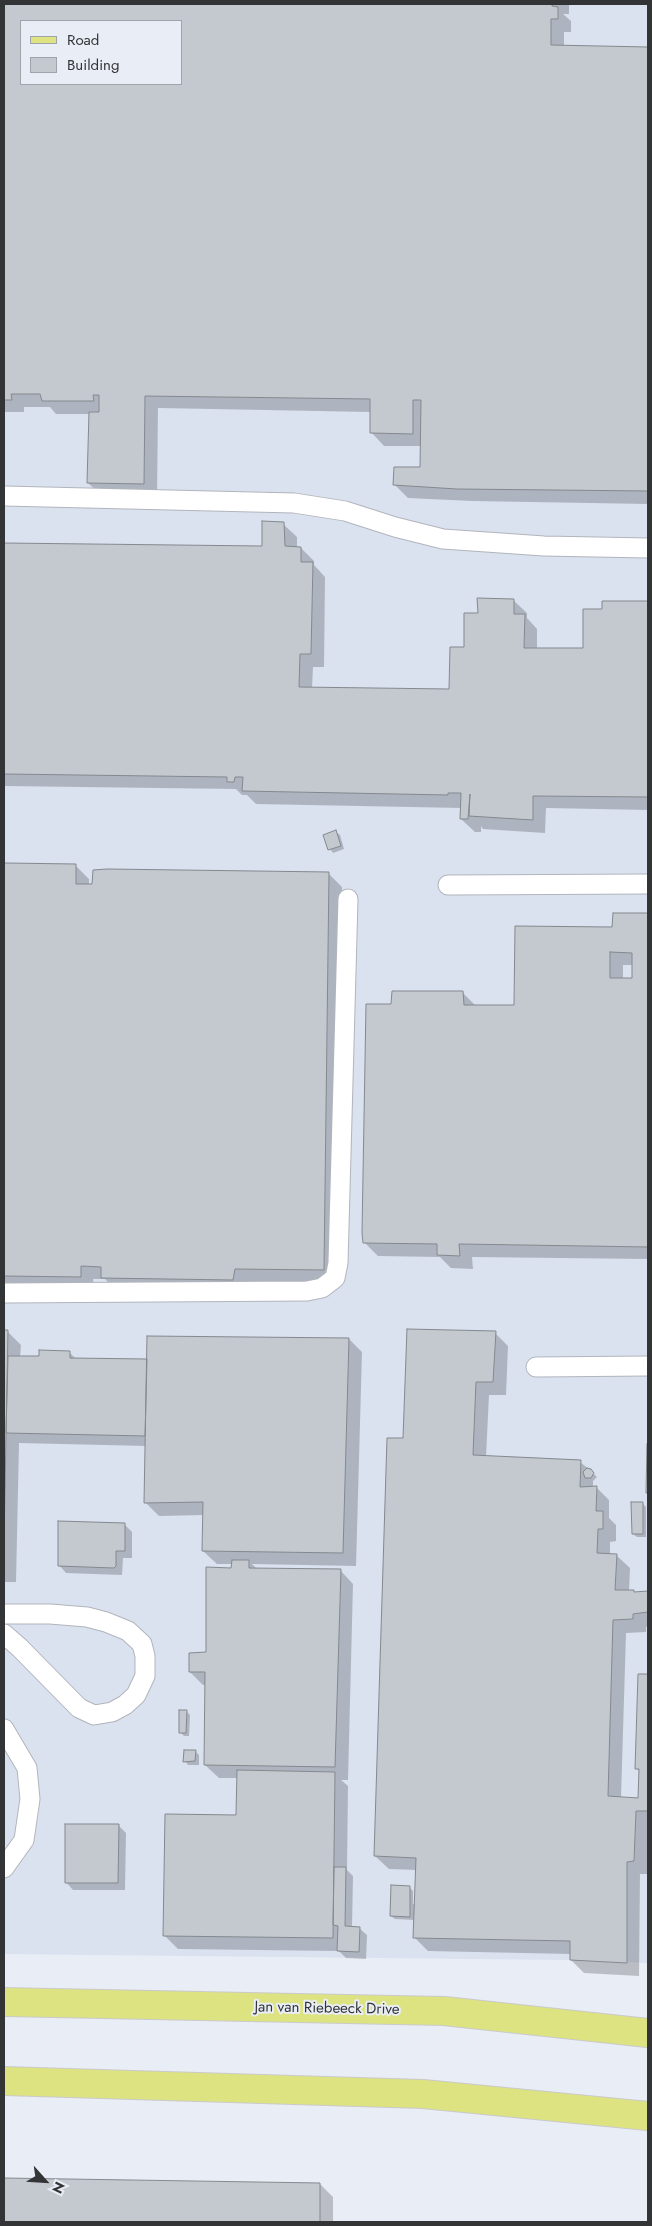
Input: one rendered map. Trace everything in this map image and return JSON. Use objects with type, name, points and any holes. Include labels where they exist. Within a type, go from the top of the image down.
[{"type":"main road","name":"Jan van Riebeeck Drive","points":[[4,2002],[444,2011],[648,2033]]},
{"type":"main road","points":[[4,2081],[423,2094],[648,2116]]},
{"type":"lane","points":[[4,496],[294,502],[345,511],[443,539],[544,546],[648,548]]},
{"type":"lane","points":[[448,885],[648,884]]},
{"type":"lane","points":[[4,1293],[307,1291],[322,1288],[335,1278],[339,1246],[348,899]]},
{"type":"lane","points":[[536,1368],[648,1366]]},
{"type":"lane","points":[[4,1614],[50,1614],[87,1617],[128,1631],[142,1644],[145,1676],[136,1695],[124,1705],[112,1712],[94,1715],[79,1708],[7,1636]]},
{"type":"lane","points":[[4,1729],[27,1768],[30,1799],[24,1840],[4,1868]]},
{"type":"shaded area","points":[[4,4],[648,4],[648,1963],[570,1960],[4,1954]]},
{"type":"building","points":[[4,4],[552,4],[552,6],[558,7],[558,19],[551,19],[551,45],[648,47],[648,491],[457,489],[393,485],[394,467],[420,467],[421,400],[413,400],[413,434],[370,433],[370,399],[145,396],[144,484],[87,483],[89,412],[99,412],[99,395],[93,395],[94,401],[42,401],[40,394],[11,394],[12,400],[4,400]]},
{"type":"building","points":[[262,521],[284,522],[285,546],[301,547],[301,562],[313,562],[311,654],[300,654],[299,687],[449,689],[450,647],[464,647],[464,613],[478,613],[477,598],[514,599],[514,614],[525,614],[524,648],[583,648],[583,609],[602,609],[602,601],[648,601],[648,797],[533,796],[533,820],[469,816],[470,794],[468,819],[460,819],[461,793],[448,793],[448,795],[242,791],[243,777],[235,777],[234,782],[227,782],[227,777],[4,774],[4,543],[262,546]]},
{"type":"building","points":[[336,830],[341,846],[328,850],[323,835]]},
{"type":"building","points":[[4,863],[76,864],[76,884],[92,884],[93,870],[107,869],[329,872],[324,1270],[235,1269],[233,1280],[101,1278],[101,1267],[81,1266],[81,1277],[4,1276]]},
{"type":"building","points":[[613,913],[648,913],[648,1247],[459,1244],[460,1256],[437,1255],[437,1244],[363,1243],[366,1004],[391,1004],[392,991],[463,991],[464,1005],[514,1005],[515,926],[612,927]],"holes":[[[610,952],[632,953],[632,978],[610,978]]]},
{"type":"building","points":[[407,1329],[496,1331],[493,1382],[476,1382],[473,1455],[581,1460],[580,1487],[597,1486],[596,1511],[603,1511],[603,1529],[598,1529],[597,1553],[617,1554],[615,1590],[648,1591],[648,1612],[633,1614],[633,1619],[613,1620],[608,1796],[638,1798],[639,1769],[635,1769],[638,1674],[648,1674],[648,1811],[636,1811],[634,1861],[627,1862],[627,1963],[570,1960],[570,1941],[413,1938],[416,1858],[374,1856],[387,1438],[403,1438]]},
{"type":"building","points":[[4,1330],[8,1330],[4,1542]]},
{"type":"building","points":[[147,1336],[349,1338],[343,1553],[202,1551],[203,1502],[144,1503]]},
{"type":"building","points":[[39,1350],[70,1351],[70,1358],[147,1359],[145,1436],[6,1433],[8,1356],[39,1356]]},
{"type":"building","points":[[647,1444],[648,1493],[646,1493]]},
{"type":"building","points":[[587,1468],[591,1469],[594,1473],[591,1478],[585,1478],[583,1472]]},
{"type":"building","points":[[631,1502],[643,1502],[643,1534],[632,1534]]},
{"type":"building","points":[[58,1521],[125,1523],[125,1551],[116,1551],[116,1566],[114,1568],[58,1566]]},
{"type":"building","points":[[232,1560],[249,1560],[249,1568],[341,1569],[335,1767],[204,1765],[205,1672],[189,1672],[189,1653],[206,1652],[206,1567],[231,1568]]},
{"type":"building","points":[[179,1710],[187,1710],[186,1733],[179,1733]]},
{"type":"building","points":[[184,1750],[196,1750],[195,1761],[183,1762]]},
{"type":"building","points":[[237,1770],[335,1772],[333,1938],[163,1936],[165,1814],[236,1815]]},
{"type":"building","points":[[65,1824],[119,1824],[118,1883],[65,1883]]},
{"type":"building","points":[[334,1867],[346,1867],[345,1926],[360,1927],[359,1952],[337,1951],[338,1926],[333,1925]]},
{"type":"building","points":[[391,1885],[410,1886],[410,1917],[390,1916]]},
{"type":"building","points":[[4,2178],[320,2183],[320,2222],[4,2222]]}]
